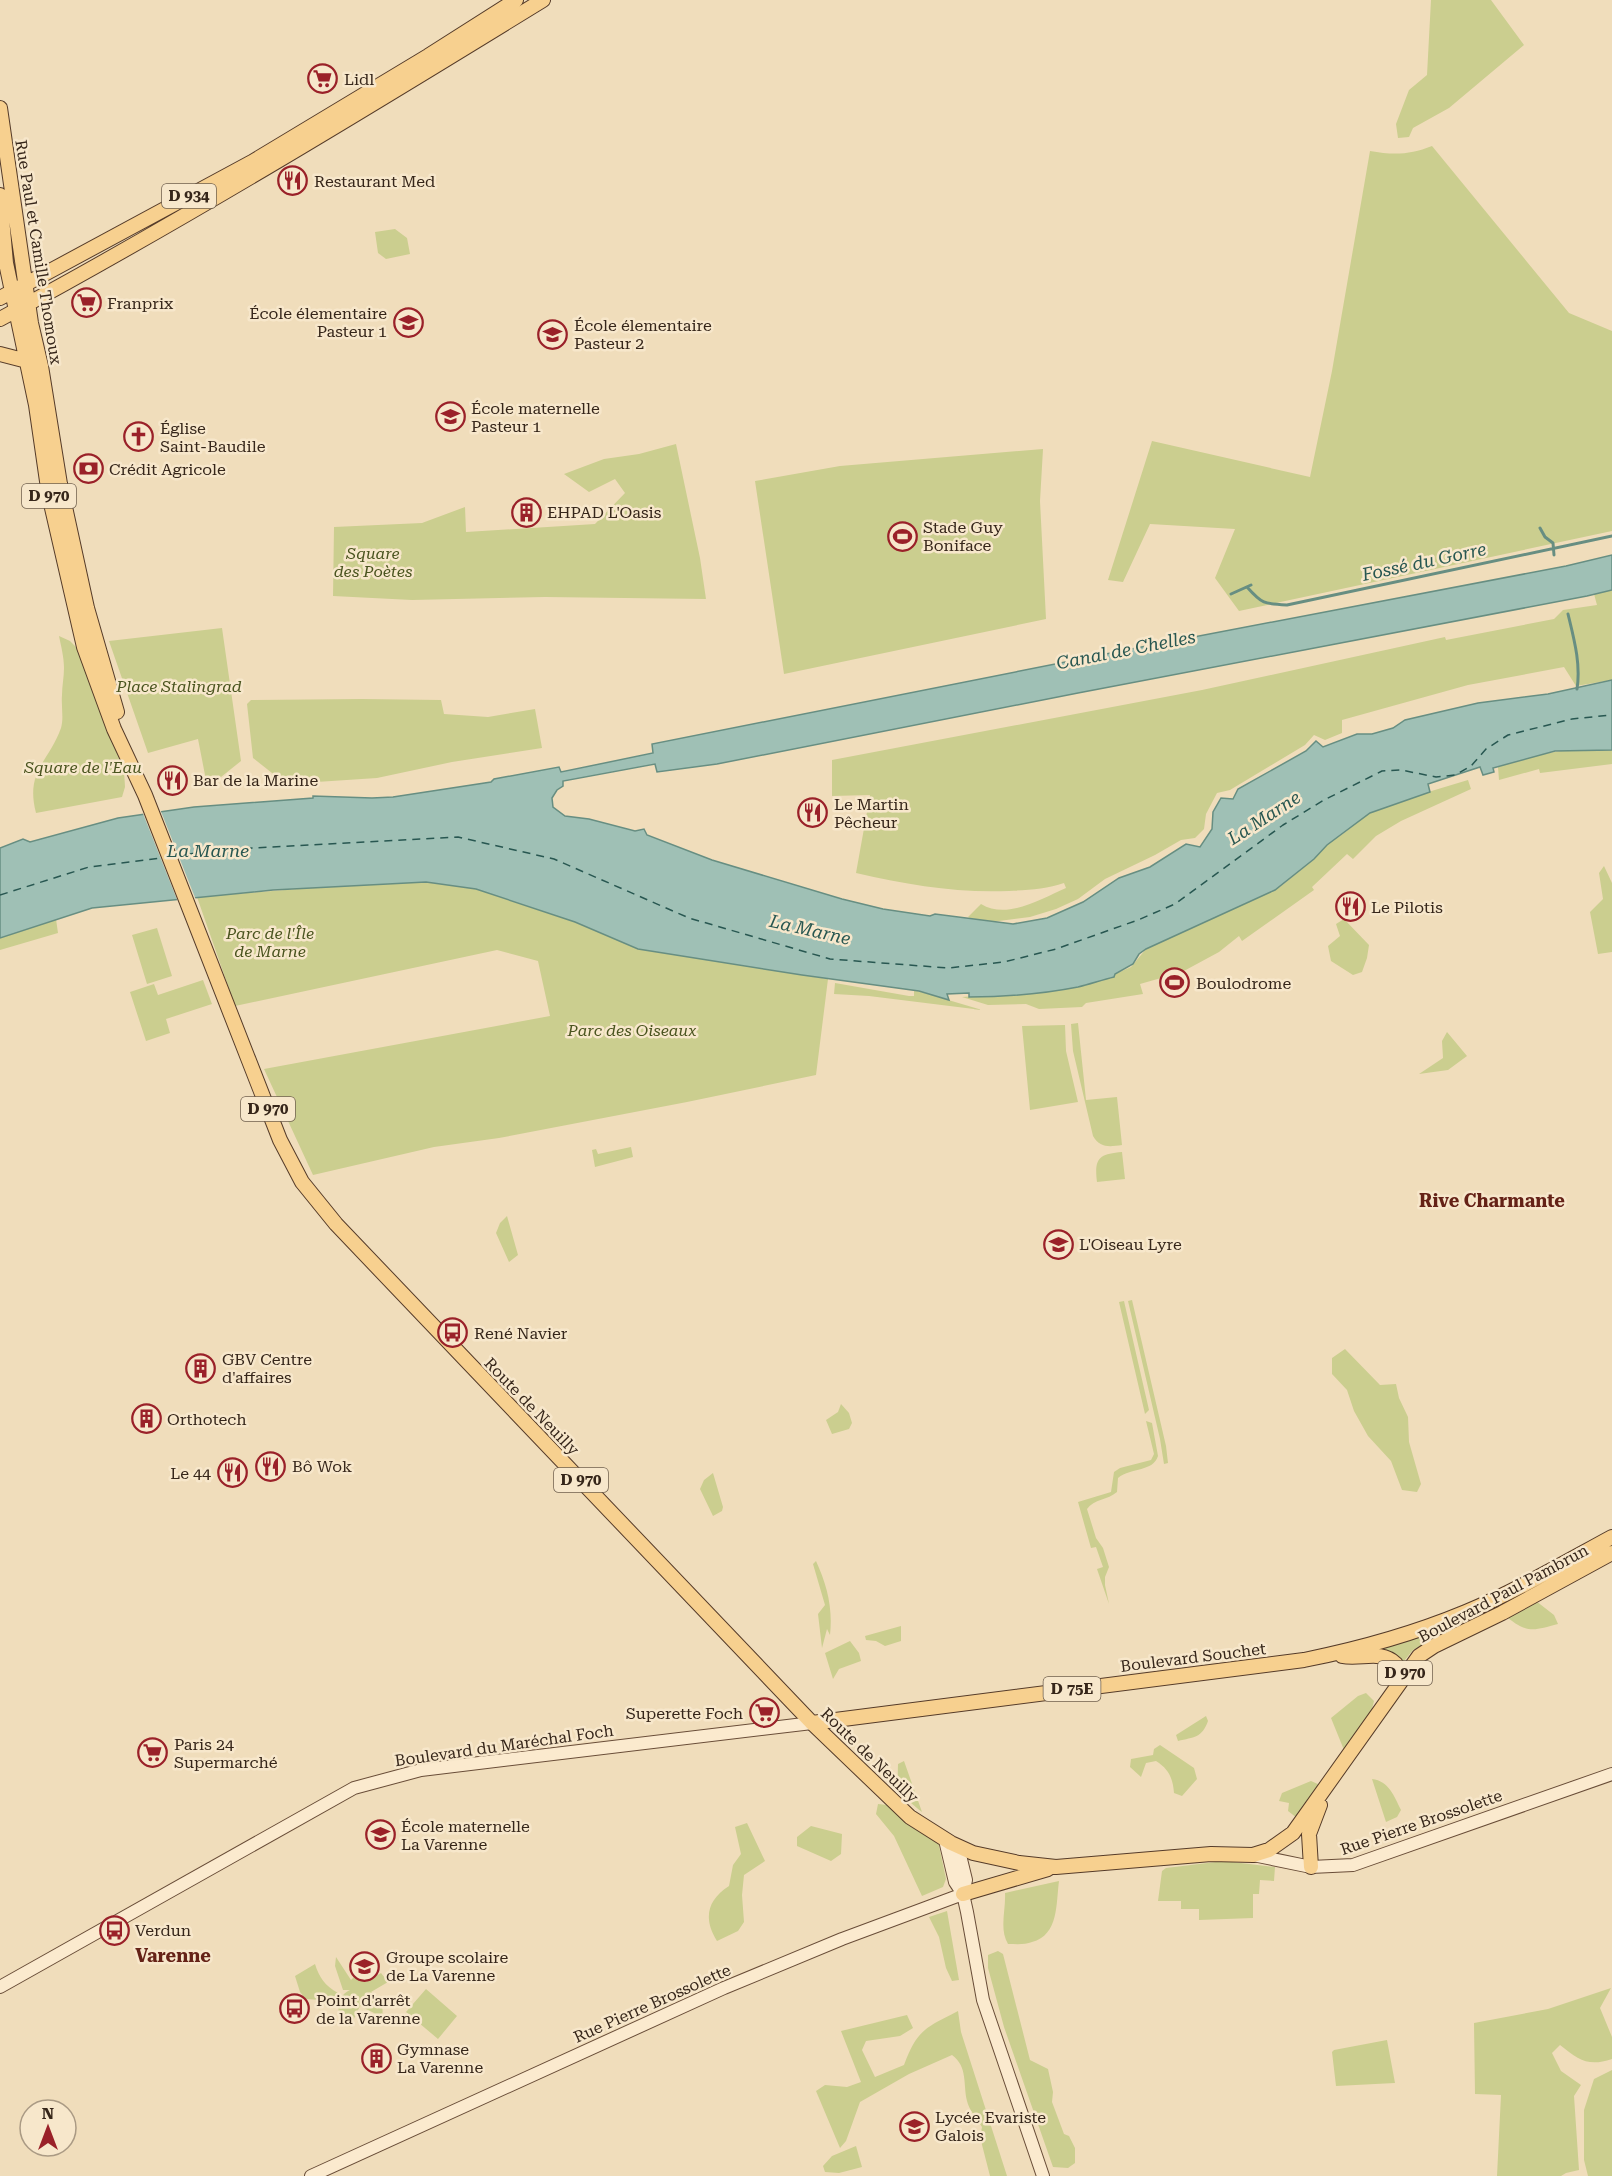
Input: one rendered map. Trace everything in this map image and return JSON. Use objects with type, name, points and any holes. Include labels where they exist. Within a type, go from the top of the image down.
[{"type":"main road","name":"D 934","points":[[0,319],[227,192],[516,0]]},
{"type":"main road","name":"D 934","points":[[6,295],[351,110],[543,0]]},
{"type":"main road","name":"Rue Paul et Camille Thomoux","points":[[0,108],[28,303],[61,493],[87,608],[134,772]]},
{"type":"main road","name":"Rue Paul et Camille Thomoux","points":[[0,195],[6,295],[15,310],[28,364]]},
{"type":"main road","points":[[0,354],[28,364]]},
{"type":"main road","name":"D 970","points":[[28,364],[49,495],[84,647],[114,729],[134,772]]},
{"type":"main road","name":"Route de Neuilly","points":[[134,772],[287,1156],[316,1202],[812,1723],[910,1817],[958,1847],[996,1859],[1056,1867]]},
{"type":"main road","name":"Boulevard Paul Pambrun","points":[[1466,1612],[1612,1537]]},
{"type":"main road","name":"Boulevard Paul Pambrun","points":[[1253,1855],[1269,1850],[1293,1833],[1396,1685],[1419,1656],[1612,1553]]},
{"type":"main road","name":"Boulevard Souchet","points":[[812,1723],[1273,1664],[1331,1654],[1413,1632],[1466,1612]]},
{"type":"main road","points":[[1331,1654],[1353,1658],[1378,1654],[1385,1656],[1396,1664],[1396,1685]]},
{"type":"main road","name":"Boulevard du Maréchal Foch","points":[[0,1987],[354,1788],[421,1770],[812,1723]]},
{"type":"main road","name":"Rue Pierre Brossolette","points":[[1056,1867],[1211,1854],[1253,1855],[1311,1867],[1353,1865],[1612,1774]]},
{"type":"main road","points":[[1311,1867],[1310,1828],[1332,1779]]},
{"type":"main road","points":[[945,1839],[955,1882],[963,1894]]},
{"type":"main road","points":[[958,1847],[966,1880],[963,1894],[983,2000],[1043,2176]]},
{"type":"main road","points":[[963,1894],[1056,1867]]},
{"type":"main road","name":"Rue Pierre Brossolette","points":[[311,2176],[724,1988],[842,1939],[963,1894]]},
{"type":"green space","points":[[1431,0],[1491,0],[1524,45],[1449,108],[1413,128],[1409,137],[1398,138],[1396,124],[1409,90],[1427,75]]},
{"type":"green space","points":[[1432,146],[1569,313],[1612,331],[1612,531],[1239,611],[1215,578],[1235,529],[1150,524],[1123,582],[1108,580],[1152,441],[1310,477],[1332,371],[1370,151],[1401,153]]},
{"type":"green space","points":[[395,229],[407,238],[410,254],[386,259],[378,253],[375,232]]},
{"type":"green space","name":"Square des Poètes","points":[[676,444],[700,558],[706,599],[545,597],[412,600],[333,596],[334,527],[422,523],[465,507],[466,532],[595,524],[625,493],[615,479],[589,492],[564,474],[604,459],[639,454]]},
{"type":"green space","name":"Stade Guy Boniface","points":[[1043,449],[1040,501],[1046,619],[784,674],[755,481],[840,466]]},
{"type":"green space","points":[[1612,590],[1612,680],[1576,686],[1564,667],[1468,685],[1342,720],[1342,733],[1325,740],[1314,735],[1305,745],[1230,790],[1217,793],[1206,814],[1204,829],[1195,838],[1181,840],[1105,879],[1078,899],[1056,909],[1030,917],[999,921],[977,922],[968,917],[981,904],[1002,910],[1024,906],[1066,888],[1064,883],[1030,890],[969,891],[856,873],[870,795],[832,796],[832,760],[1202,690],[1445,637],[1446,640],[1554,619],[1563,610],[1597,605],[1594,594]]},
{"type":"green space","name":"Place Stalingrad","points":[[222,628],[241,761],[216,781],[206,780],[198,739],[148,753],[109,641]]},
{"type":"green space","name":"Square de l'Eau","points":[[59,636],[70,641],[77,648],[124,770],[125,787],[122,797],[36,813],[33,799],[36,777],[62,724],[64,664]]},
{"type":"green space","points":[[251,700],[441,700],[444,714],[488,717],[535,709],[542,748],[452,762],[377,778],[286,784],[253,758],[247,704]]},
{"type":"green space","points":[[1580,749],[1612,750],[1612,764],[1540,773],[1539,769],[1499,780],[1498,767],[1538,755]]},
{"type":"green space","points":[[1468,780],[1471,789],[1401,821],[1376,836],[1353,859],[1347,854],[1312,887],[1314,890],[1242,941],[1239,936],[1219,952],[1182,972],[1140,984],[1143,994],[1086,1003],[1082,1007],[1039,1009],[1026,1004],[988,1005],[962,997],[1059,990],[1114,977],[1115,974],[1131,967],[1146,949],[1280,887],[1312,861],[1324,846],[1370,813],[1405,799]]},
{"type":"green space","points":[[1604,866],[1612,883],[1612,952],[1598,954],[1590,912],[1603,899],[1599,873]]},
{"type":"green space","name":"Parc des Oiseaux","points":[[426,882],[476,889],[575,922],[638,949],[828,979],[816,1075],[499,1138],[434,1147],[313,1175],[264,1069],[550,1016],[538,961],[497,950],[235,1006],[197,897],[371,883]]},
{"type":"green space","points":[[56,919],[58,933],[0,950],[0,938]]},
{"type":"green space","points":[[1344,919],[1369,945],[1362,972],[1353,975],[1331,961],[1328,946],[1340,936],[1336,924]]},
{"type":"green space","points":[[157,928],[172,976],[147,984],[132,935]]},
{"type":"green space","points":[[203,980],[212,1004],[166,1019],[170,1033],[146,1041],[130,992],[154,984],[158,995]]},
{"type":"green space","points":[[835,983],[909,996],[914,996],[914,991],[918,991],[982,1010],[834,994]]},
{"type":"green space","points":[[1078,1023],[1086,1100],[1117,1097],[1122,1145],[1105,1146],[1093,1136],[1073,1051],[1071,1024]]},
{"type":"green space","points":[[1065,1025],[1066,1051],[1078,1102],[1030,1110],[1022,1026]]},
{"type":"green space","points":[[1447,1032],[1467,1056],[1448,1070],[1419,1074],[1443,1058],[1442,1041]]},
{"type":"green space","points":[[631,1147],[633,1157],[595,1167],[592,1150],[596,1149],[598,1154]]},
{"type":"green space","points":[[1122,1152],[1125,1179],[1097,1182],[1096,1167],[1100,1159],[1108,1154]]},
{"type":"green space","points":[[507,1216],[518,1255],[509,1262],[496,1233],[500,1223]]},
{"type":"green space","points":[[1132,1300],[1166,1446],[1168,1463],[1164,1464],[1128,1301]]},
{"type":"green space","points":[[1124,1301],[1149,1410],[1145,1414],[1119,1302]]},
{"type":"green space","points":[[1345,1349],[1380,1385],[1396,1384],[1399,1398],[1408,1417],[1409,1442],[1421,1484],[1417,1492],[1402,1490],[1391,1461],[1368,1436],[1354,1411],[1347,1390],[1332,1374],[1332,1358]]},
{"type":"green space","points":[[841,1404],[849,1413],[852,1423],[849,1429],[832,1434],[826,1420],[838,1412]]},
{"type":"green space","points":[[1146,1421],[1152,1423],[1158,1456],[1155,1461],[1152,1465],[1118,1478],[1117,1492],[1093,1503],[1087,1509],[1096,1538],[1103,1548],[1109,1567],[1105,1585],[1109,1604],[1097,1569],[1103,1567],[1096,1547],[1091,1548],[1078,1502],[1111,1492],[1114,1472],[1120,1468],[1151,1460],[1154,1454]]},
{"type":"green space","points":[[713,1473],[723,1507],[722,1511],[713,1516],[700,1489],[704,1480]]},
{"type":"green space","points":[[816,1561],[826,1588],[831,1615],[830,1635],[827,1629],[822,1648],[818,1614],[825,1605],[813,1564]]},
{"type":"green space","points":[[1536,1601],[1554,1615],[1558,1624],[1527,1629],[1508,1618],[1510,1614]]},
{"type":"green space","points":[[901,1626],[901,1641],[885,1646],[876,1641],[866,1640],[865,1636]]},
{"type":"green space","points":[[1426,1635],[1430,1640],[1413,1650],[1400,1666],[1363,1653]]},
{"type":"green space","points":[[850,1641],[859,1653],[861,1661],[839,1669],[833,1679],[825,1653]]},
{"type":"green space","points":[[1366,1693],[1374,1701],[1372,1709],[1344,1750],[1331,1718],[1358,1696]]},
{"type":"green space","points":[[1206,1716],[1208,1721],[1206,1727],[1200,1734],[1178,1741],[1176,1735]]},
{"type":"green space","points":[[1160,1745],[1194,1768],[1197,1779],[1182,1796],[1174,1793],[1170,1775],[1156,1761],[1146,1763],[1141,1777],[1130,1767],[1131,1759],[1153,1755],[1154,1749]]},
{"type":"green space","points":[[904,1761],[922,1812],[904,1797],[899,1788],[898,1764]]},
{"type":"green space","points":[[1372,1779],[1383,1783],[1390,1790],[1401,1810],[1397,1817],[1386,1822]]},
{"type":"green space","points":[[1311,1781],[1320,1785],[1297,1818],[1288,1811],[1289,1803],[1279,1801],[1282,1793]]},
{"type":"green space","points":[[878,1804],[887,1805],[938,1841],[946,1879],[943,1887],[922,1896],[894,1836],[876,1814]]},
{"type":"green space","points":[[747,1823],[765,1861],[744,1875],[742,1895],[744,1922],[738,1931],[717,1941],[710,1925],[710,1910],[716,1897],[729,1886],[733,1865],[741,1854],[735,1827]]},
{"type":"green space","points":[[811,1826],[842,1834],[841,1854],[831,1861],[797,1846],[797,1837]]},
{"type":"green space","points":[[1224,1861],[1275,1867],[1274,1881],[1260,1880],[1259,1894],[1253,1894],[1253,1918],[1199,1920],[1199,1909],[1181,1909],[1181,1901],[1158,1901],[1162,1871],[1166,1868]]},
{"type":"green space","points":[[1059,1881],[1054,1917],[1047,1933],[1029,1943],[1008,1944],[1003,1926],[1005,1893]]},
{"type":"green space","points":[[947,1911],[959,1980],[952,1981],[946,1968],[939,1937],[929,1917]]},
{"type":"green space","points":[[998,1951],[1003,1954],[1030,2060],[1048,2069],[1053,2092],[1052,2102],[1064,2134],[1069,2136],[1075,2148],[1075,2163],[1068,2168],[1053,2167],[1004,2027],[988,1968],[988,1955]]},
{"type":"green space","points":[[336,1957],[351,1980],[355,1976],[366,1982],[381,1973],[388,1982],[371,1992],[381,2002],[382,2017],[360,2006],[350,2027],[341,2018],[339,2002],[341,1997],[350,1990],[343,1990],[335,1966]]},
{"type":"green space","points":[[315,1964],[323,1981],[338,1993],[334,2001],[306,1999],[300,1992],[295,1976]]},
{"type":"green space","points":[[1611,1988],[1600,2008],[1612,2037],[1612,2059],[1596,2062],[1584,2061],[1560,2045],[1552,2053],[1561,2071],[1581,2085],[1574,2096],[1579,2170],[1561,2176],[1497,2176],[1501,2095],[1475,2094],[1474,2023],[1548,2009]]},
{"type":"green space","points":[[426,1989],[457,2016],[438,2039],[406,2012]]},
{"type":"green space","points":[[958,2011],[961,2032],[1007,2176],[990,2176],[980,2137],[982,2127],[968,2104],[961,2065],[952,2055],[909,2074],[860,2102],[846,2141],[840,2148],[816,2091],[825,2085],[847,2087],[861,2082],[841,2031],[907,2015],[913,2028],[900,2036],[866,2041],[862,2050],[875,2077],[904,2065],[913,2044],[924,2031]]},
{"type":"green space","points":[[1387,2040],[1395,2083],[1336,2086],[1332,2052],[1334,2050]]},
{"type":"green space","points":[[1612,2070],[1612,2176],[1588,2176],[1584,2160],[1584,2110],[1594,2079]]},
{"type":"green space","points":[[856,2146],[862,2167],[839,2173],[825,2172],[823,2166],[832,2156]]},
{"type":"water","points":[[1612,555],[1612,590],[1587,596],[717,764],[657,772],[655,764],[563,781],[563,786],[552,798],[553,807],[565,816],[589,819],[635,831],[644,829],[647,835],[712,860],[842,899],[883,909],[930,916],[935,914],[1013,924],[1047,918],[1083,902],[1119,878],[1150,867],[1186,844],[1200,847],[1212,829],[1213,812],[1221,798],[1233,799],[1238,789],[1306,751],[1316,741],[1323,747],[1357,734],[1372,734],[1393,728],[1405,720],[1478,703],[1548,694],[1612,680],[1612,750],[1555,751],[1493,768],[1494,772],[1483,775],[1480,767],[1428,784],[1430,792],[1370,813],[1327,845],[1314,859],[1275,890],[1146,949],[1139,954],[1133,964],[1115,974],[1114,977],[1078,987],[996,996],[969,997],[969,993],[947,994],[949,1000],[919,991],[638,949],[575,922],[476,889],[426,882],[273,890],[92,908],[0,938],[0,848],[23,839],[30,842],[118,818],[194,807],[313,798],[313,796],[393,797],[491,782],[494,779],[559,767],[561,772],[653,753],[652,744],[1566,566]]},
{"type":"pier","points":[[160,809],[196,900],[178,902],[142,811]]},
{"type":"waterway","points":[[1540,528],[1545,537],[1553,543],[1554,555]]},
{"type":"waterway","name":"Fossé du Gorre","points":[[1247,587],[1264,602],[1287,605],[1612,536]]},
{"type":"waterway","points":[[1231,594],[1251,585]]},
{"type":"waterway","points":[[1568,614],[1575,642],[1577,689]]},
{"type":"ferry route","points":[[175,856],[217,850],[458,837],[554,859],[689,918],[830,959],[948,968],[1004,962],[1056,949],[1138,920],[1175,904],[1283,825],[1324,800],[1382,771],[1401,770],[1436,777],[1455,775],[1471,766],[1486,749],[1508,735],[1572,719],[1612,715]]},
{"type":"ferry route","points":[[0,895],[89,867],[162,858]]},
{"type":"place","name":"Lidl","points":[[323,79]]},
{"type":"place","name":"Restaurant Med","points":[[293,181]]},
{"type":"place","name":"Franprix","points":[[86,303]]},
{"type":"place","name":"École élementaire Pasteur 1","points":[[408,322]]},
{"type":"place","name":"École élementaire Pasteur 2","points":[[553,334]]},
{"type":"place","name":"École maternelle Pasteur 1","points":[[450,417]]},
{"type":"place","name":"Église Saint-Baudile","points":[[139,437]]},
{"type":"place","name":"Crédit Agricole","points":[[88,469]]},
{"type":"place","name":"EHPAD L'Oasis","points":[[526,512]]},
{"type":"place","name":"Stade Guy Boniface","points":[[902,536]]},
{"type":"place","name":"Bar de la Marine","points":[[172,780]]},
{"type":"place","name":"Le Martin Pêcheur","points":[[813,813]]},
{"type":"place","name":"Le Pilotis","points":[[1350,907]]},
{"type":"place","name":"Boulodrome","points":[[1175,983]]},
{"type":"place","name":"L'Oiseau Lyre","points":[[1058,1244]]},
{"type":"place","name":"René Navier","points":[[453,1333]]},
{"type":"place","name":"GBV Centre d'affaires","points":[[201,1368]]},
{"type":"place","name":"Orthotech","points":[[146,1419]]},
{"type":"place","name":"Bô Wok","points":[[271,1466]]},
{"type":"place","name":"Le 44","points":[[232,1473]]},
{"type":"place","name":"Superette Foch","points":[[764,1713]]},
{"type":"place","name":"Paris 24 Supermarché","points":[[153,1753]]},
{"type":"place","name":"École maternelle La Varenne","points":[[380,1835]]},
{"type":"place","name":"Verdun","points":[[114,1930]]},
{"type":"place","name":"Groupe scolaire de La Varenne","points":[[365,1966]]},
{"type":"place","name":"Point d'arrêt de la Varenne","points":[[295,2009]]},
{"type":"place","name":"Gymnase La Varenne","points":[[376,2058]]},
{"type":"place","name":"Lycée Evariste Galois","points":[[914,2126]]},
{"type":"district","name":"Rive Charmante","points":[[1492,1201]]},
{"type":"district","name":"Varenne","points":[[173,1956]]},
{"type":"water label","name":"Canal de Chelles","points":[[1126,650]]},
{"type":"water label","name":"La Marne","points":[[1264,818]]},
{"type":"water label","name":"La Marne","points":[[208,851]]},
{"type":"water label","name":"La Marne","points":[[810,930]]},
{"type":"park label","name":"Parc de l'Île de Marne","points":[[270,942]]}]
